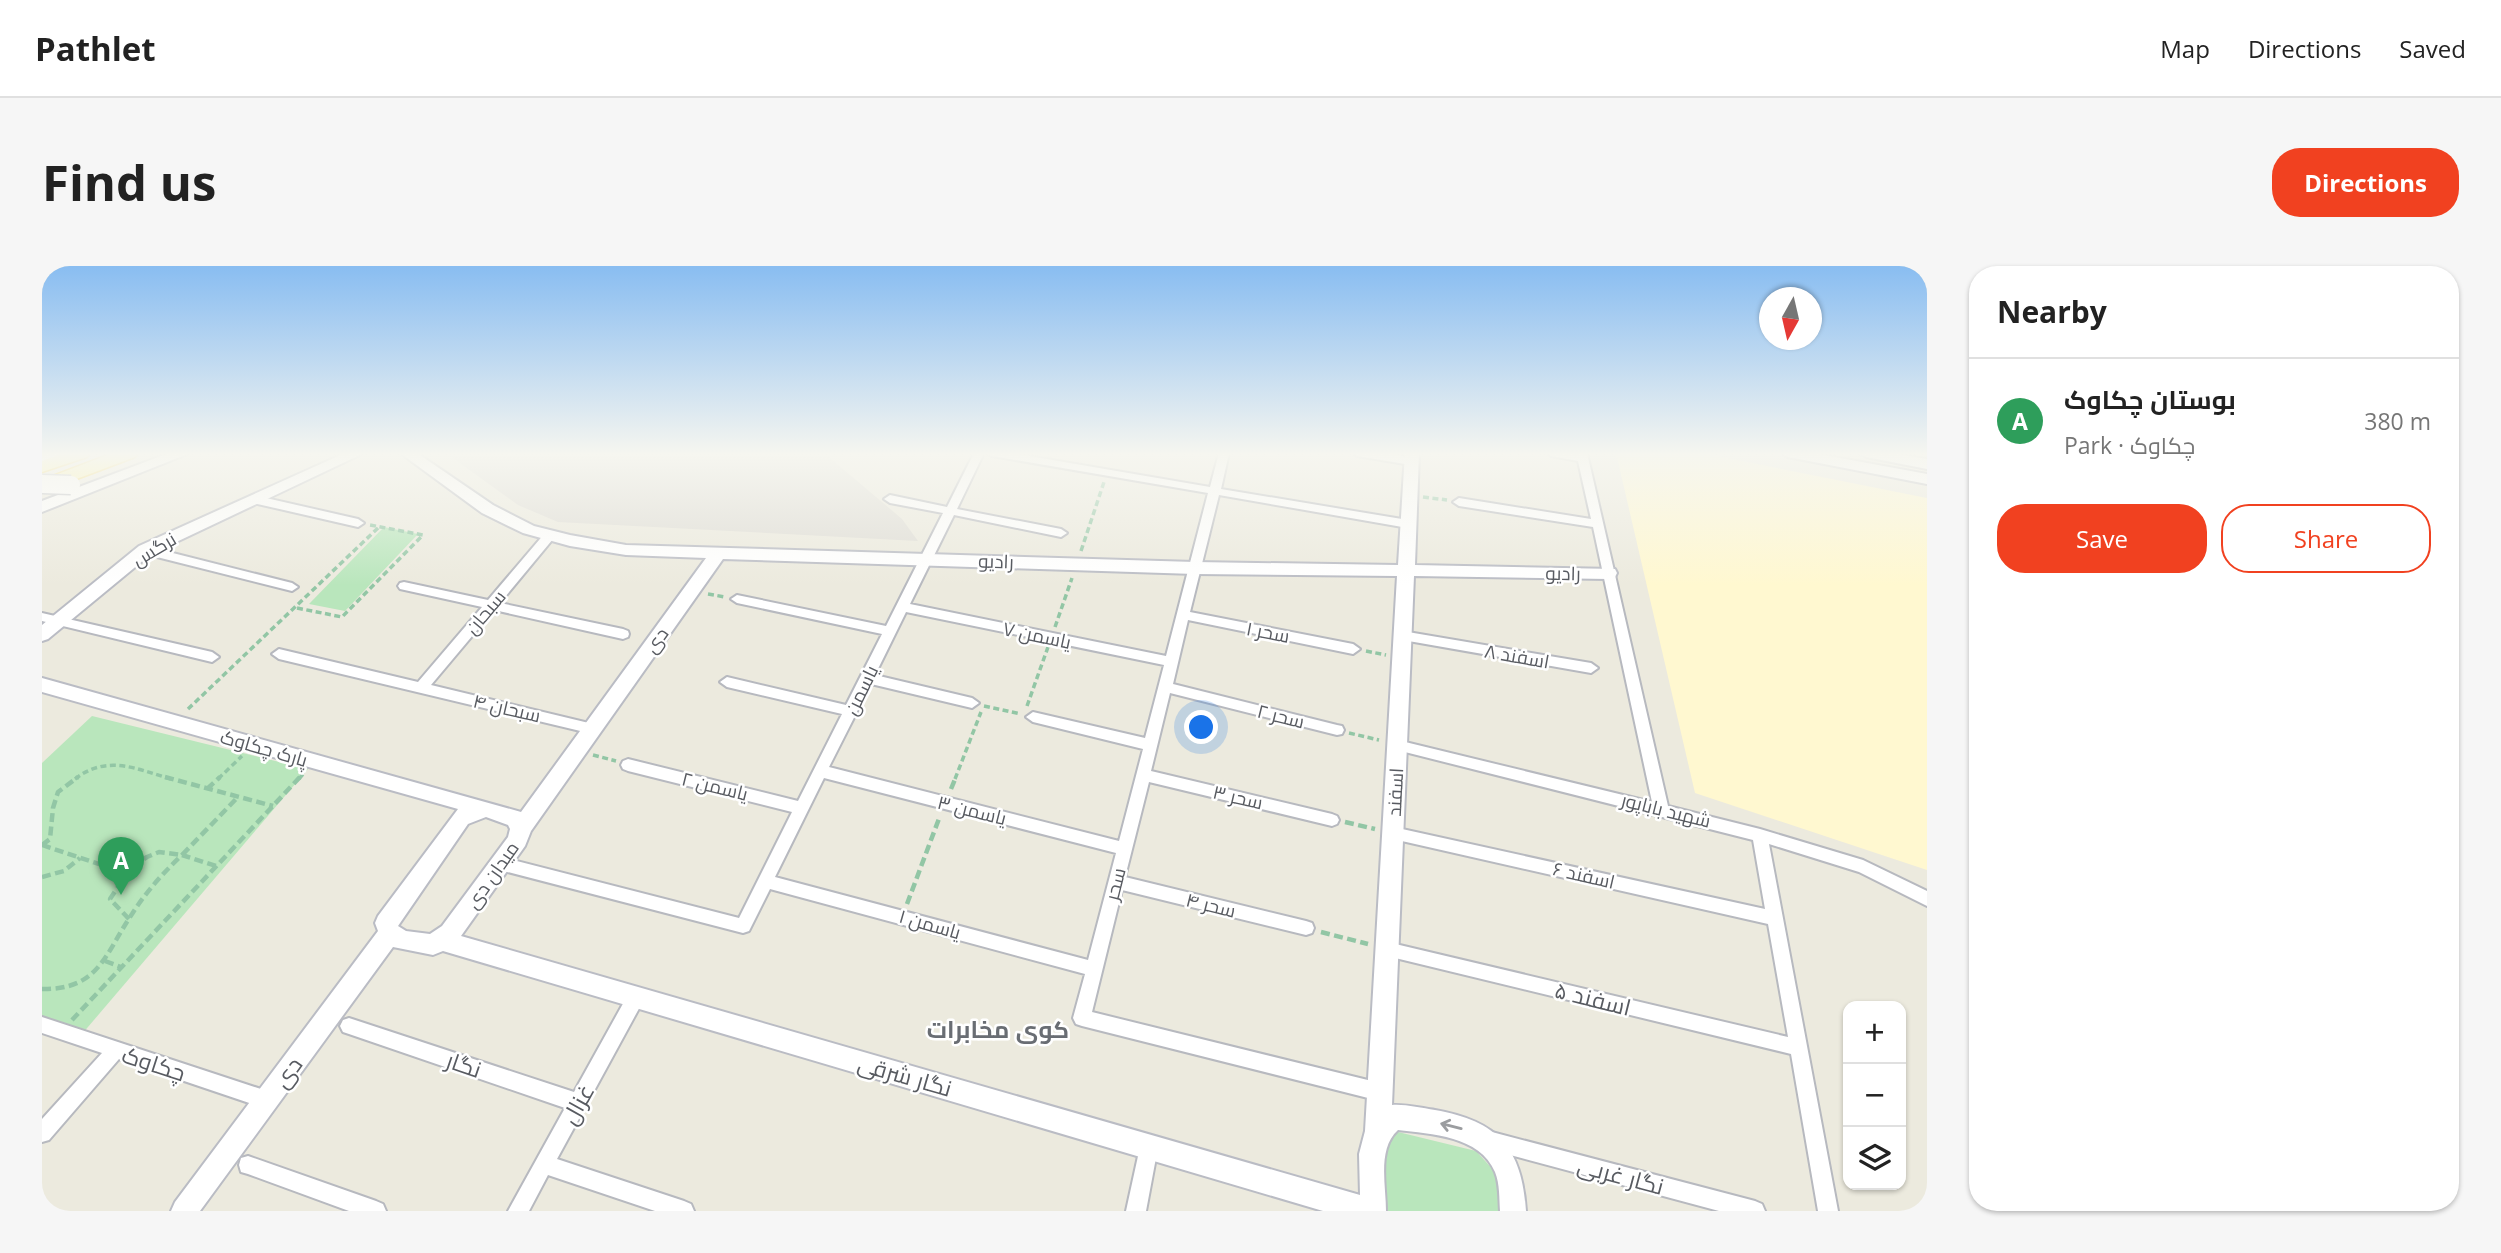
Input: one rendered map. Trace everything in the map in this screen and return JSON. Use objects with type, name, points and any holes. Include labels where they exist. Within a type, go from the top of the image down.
[{"type":"main road","points":[[42,507],[67,497]]},
{"type":"street","name":"نرگس","points":[[42,635],[50,619],[145,550],[257,497]]},
{"type":"street","name":"رادیو","points":[[470,497],[515,524],[549,536],[626,550],[1195,568],[1609,573]]},
{"type":"street","name":"یاسمن","points":[[501,864],[743,926],[957,497]]},
{"type":"street","name":"سحر","points":[[1212,497],[1082,1018],[1380,1092]]},
{"type":"street","points":[[1250,497],[1408,524]]},
{"type":"street","name":"اسفند","points":[[1371,1211],[1372,1154],[1378,1132],[1409,497]]},
{"type":"street","points":[[1592,497],[1661,808]]},
{"type":"street","points":[[253,499],[358,523]]},
{"type":"street","points":[[890,499],[1061,533]]},
{"type":"street","points":[[1460,502],[1598,524]]},
{"type":"street","name":"سبحان","points":[[422,688],[549,536]]},
{"type":"street","points":[[145,550],[292,587]]},
{"type":"street","name":"دی","points":[[521,828],[718,554]]},
{"type":"street","points":[[404,586],[623,634]]},
{"type":"street","points":[[737,599],[890,631]]},
{"type":"street","name":"یاسمن ۷","points":[[902,607],[1171,662]]},
{"type":"street","name":"سحر ۱","points":[[1183,615],[1353,649]]},
{"type":"street","points":[[50,619],[212,657]]},
{"type":"street","name":"اسفند ۸","points":[[1402,636],[1591,668]]},
{"type":"street","name":"سبحان ۴","points":[[279,654],[593,729]]},
{"type":"street","points":[[867,678],[972,703]]},
{"type":"street","points":[[727,682],[851,710]]},
{"type":"street","name":"پارک چکاوک","points":[[42,685],[486,809]]},
{"type":"street","name":"سحر ۲","points":[[1165,687],[1337,730]]},
{"type":"street","points":[[1033,717],[1150,745]]},
{"type":"street","name":"شهید باباپور","points":[[1397,745],[1661,808],[1760,835],[1863,867],[1927,899]]},
{"type":"street","name":"یاسمن ۲","points":[[628,765],[802,808]]},
{"type":"street","name":"یاسمن ۳","points":[[821,771],[1124,849]]},
{"type":"street","name":"سحر ۳","points":[[1143,775],[1332,820]]},
{"type":"street","points":[[441,940],[433,945],[417,943],[390,933],[386,923],[461,818],[473,811],[486,809]]},
{"type":"street","name":"میدان دی","points":[[441,940],[450,933],[518,840],[521,828],[515,819],[486,809]]},
{"type":"street","name":"اسفند ۶","points":[[1393,833],[1775,918]]},
{"type":"street","points":[[1760,835],[1828,1211]]},
{"type":"street","name":"یاسمن ۱","points":[[766,881],[1094,970]]},
{"type":"street","name":"سحر ۴","points":[[1116,882],[1306,928]]},
{"type":"street","name":"دی","points":[[184,1211],[390,933]]},
{"type":"street","name":"نگار شرقی","points":[[441,940],[1371,1211]]},
{"type":"street","name":"اسفند ۵","points":[[1387,949],[1799,1048]]},
{"type":"street","name":"غزال","points":[[518,1211],[636,997]]},
{"type":"street","name":"چکاوک","points":[[42,1025],[267,1100]]},
{"type":"street","name":"نگار","points":[[349,1026],[578,1103]]},
{"type":"street","points":[[42,1133],[116,1050]]},
{"type":"street","points":[[1378,1132],[1394,1116],[1462,1129],[1487,1140],[1507,1167],[1513,1211]]},
{"type":"street","name":"نگار غربی","points":[[1487,1140],[1712,1205],[1755,1211]]},
{"type":"street","points":[[1136,1211],[1149,1147]]},
{"type":"street","points":[[544,1164],[684,1211]]},
{"type":"street","points":[[248,1165],[376,1211]]},
{"type":"path","points":[[972,703],[1024,715],[1099,497]]},
{"type":"path","points":[[1424,497],[1460,502]]},
{"type":"path","points":[[173,723],[297,608],[379,527],[423,535],[342,617],[297,608]]},
{"type":"path","points":[[692,590],[737,599]]},
{"type":"path","points":[[1353,649],[1401,658]]},
{"type":"path","points":[[1337,730],[1397,745]]},
{"type":"path","points":[[206,790],[254,745]]},
{"type":"path","points":[[576,751],[628,765]]},
{"type":"path","points":[[61,1031],[314,762]]},
{"type":"path","points":[[126,873],[42,845],[50,839],[53,808],[58,792],[84,772],[113,763],[273,806]]},
{"type":"path","points":[[42,989],[73,988],[96,974],[151,887],[238,797]]},
{"type":"path","points":[[1332,820],[1393,833]]},
{"type":"path","points":[[129,919],[110,899],[131,867],[159,852],[182,855],[216,866]]},
{"type":"path","points":[[42,877],[64,871],[80,858]]},
{"type":"path","points":[[1306,928],[1387,949]]},
{"type":"path","points":[[105,961],[121,967]]},
{"type":"shaded area","points":[[507,497],[876,497],[902,519],[918,541],[558,522],[518,505]]},
{"type":"shaded area","points":[[1626,497],[1927,498],[1927,870],[1695,793]]},
{"type":"green space","points":[[384,527],[418,534],[345,611],[309,604]]},
{"type":"green space","points":[[92,716],[308,769],[82,1034],[42,1021],[42,763]]},
{"type":"green space","points":[[1398,1132],[1476,1151],[1498,1175],[1501,1211],[1384,1211],[1382,1147]]},
{"type":"place","name":"بوستان چکاوک","points":[[121,895]]},
{"type":"district","name":"کوی مخابرات","points":[[998,1028]]}]
